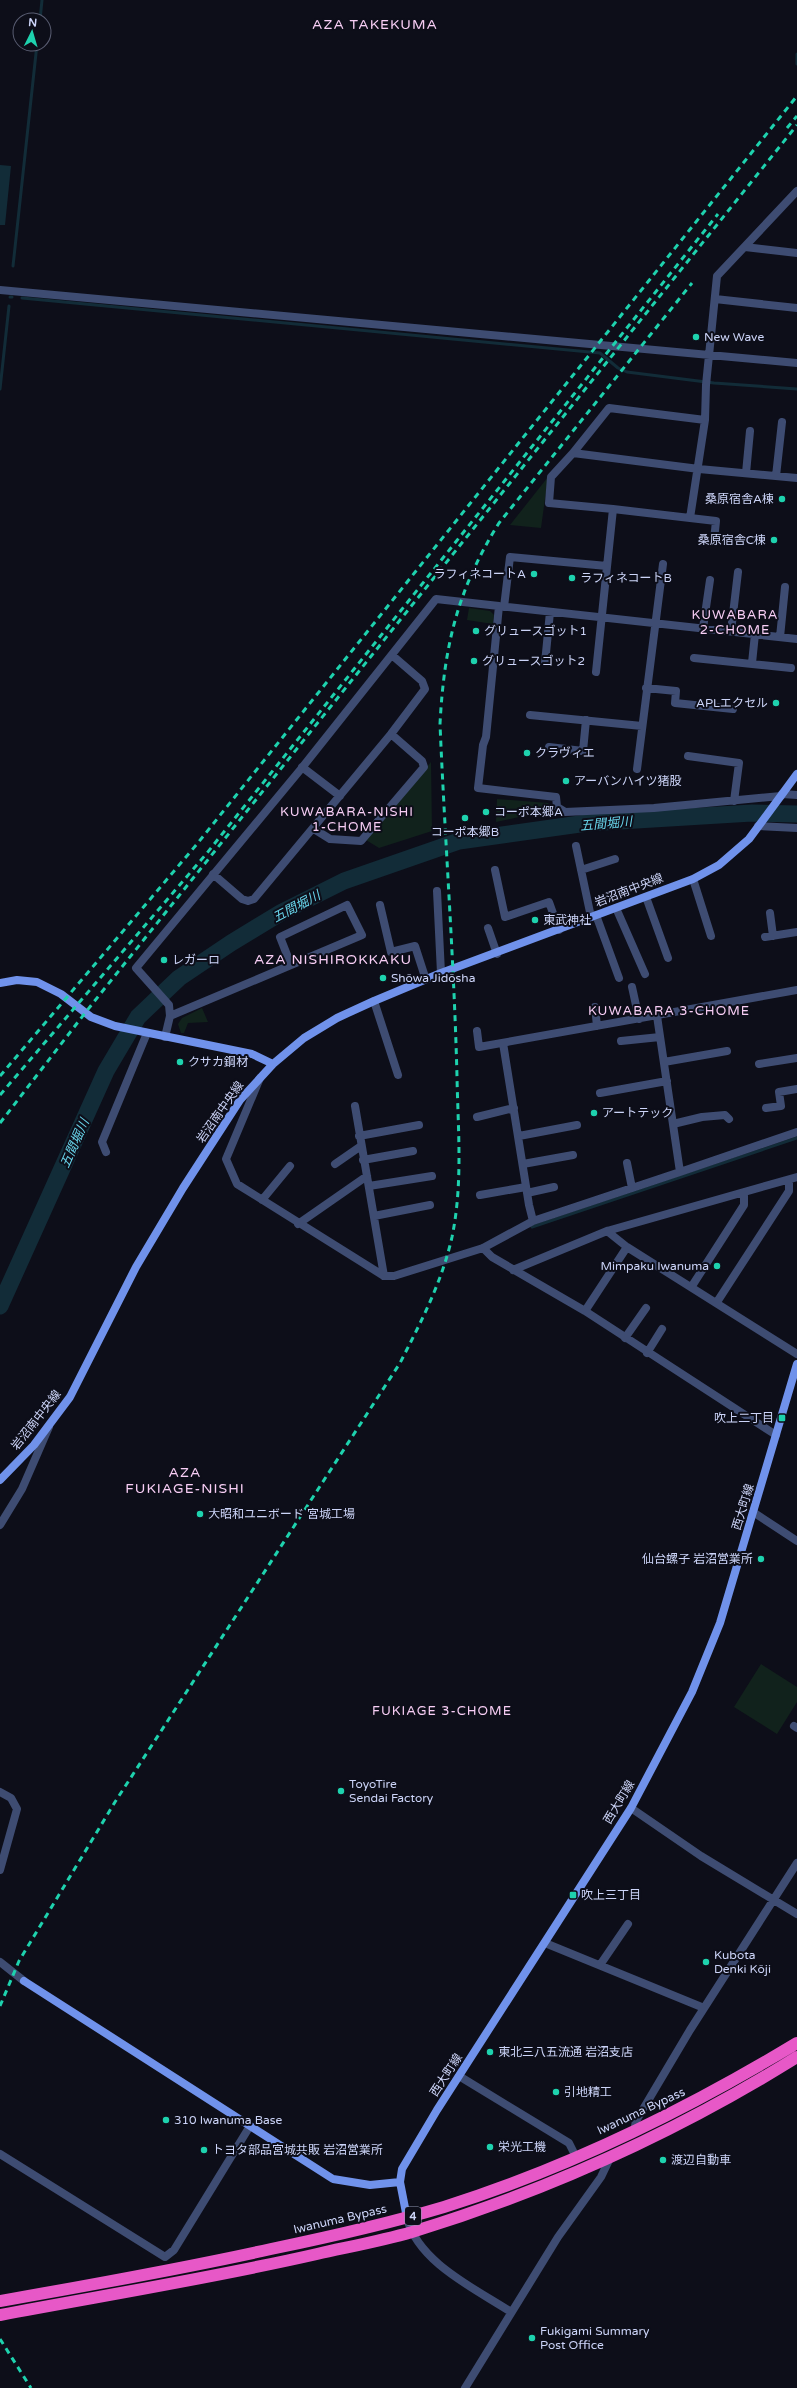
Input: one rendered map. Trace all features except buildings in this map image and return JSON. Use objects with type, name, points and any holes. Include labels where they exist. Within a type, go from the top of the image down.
[{"type":"highway","name":"Iwanuma Bypass","points":[[0,2301],[164,2272],[407,2218],[477,2195],[576,2157],[634,2131],[737,2079],[797,2043]]},
{"type":"highway","name":"4","points":[[1,2315],[196,2280],[410,2232],[492,2204],[611,2156],[695,2115],[797,2057]]},
{"type":"street","points":[[690,518],[699,469],[705,420],[706,381],[717,276],[793,200],[797,191]]},
{"type":"street","points":[[745,247],[797,253]]},
{"type":"street","points":[[0,290],[797,363]]},
{"type":"street","points":[[715,299],[797,308]]},
{"type":"street","points":[[705,420],[609,408],[552,477],[549,503],[716,521],[714,540]]},
{"type":"street","points":[[776,476],[782,422]]},
{"type":"street","points":[[746,473],[750,431]]},
{"type":"street","points":[[573,453],[699,469],[797,478]]},
{"type":"street","points":[[596,672],[613,509]]},
{"type":"street","points":[[607,566],[510,557],[501,607],[486,737],[483,745],[478,788],[556,797],[557,807],[565,812],[654,808],[797,795]]},
{"type":"street","points":[[637,769],[654,623],[663,564]]},
{"type":"street","points":[[731,632],[738,572]]},
{"type":"street","points":[[703,628],[710,580]]},
{"type":"street","points":[[780,637],[785,587]]},
{"type":"street","points":[[166,1037],[170,1016],[169,1005],[136,968],[393,656],[436,600],[797,639]]},
{"type":"street","points":[[544,663],[550,612]]},
{"type":"street","points":[[752,663],[755,634]]},
{"type":"street","points":[[213,874],[242,899],[248,901],[254,899],[314,829],[391,734],[426,686],[393,656]]},
{"type":"street","points":[[694,658],[792,668]]},
{"type":"street","points":[[646,688],[676,691],[675,703],[732,709]]},
{"type":"street","points":[[530,715],[642,726]]},
{"type":"street","points":[[549,747],[583,751],[586,720]]},
{"type":"street","points":[[314,829],[330,839],[361,841],[424,766],[422,761],[391,734]]},
{"type":"street","points":[[688,756],[739,763],[734,801]]},
{"type":"street","points":[[302,767],[340,796]]},
{"type":"street","points":[[781,796],[797,774]]},
{"type":"street","name":"岩沼南中央線","points":[[0,1480],[51,1424],[70,1397],[136,1267],[183,1188],[240,1100],[273,1064],[304,1038],[337,1018],[374,1001],[441,973],[497,954],[693,879],[718,865],[736,852],[781,796]]},
{"type":"street","points":[[760,824],[797,828]]},
{"type":"street","points":[[576,846],[594,916],[619,978]]},
{"type":"street","points":[[581,870],[615,859]]},
{"type":"street","points":[[496,870],[505,917],[549,902],[559,930]]},
{"type":"street","points":[[693,879],[711,936]]},
{"type":"street","points":[[437,891],[441,973]]},
{"type":"street","points":[[646,897],[668,958]]},
{"type":"street","points":[[170,1016],[362,935],[347,905],[280,937],[290,965]]},
{"type":"street","points":[[380,906],[390,952],[415,946],[426,980]]},
{"type":"street","points":[[616,908],[645,974]]},
{"type":"street","points":[[770,913],[773,936]]},
{"type":"street","points":[[488,928],[497,954]]},
{"type":"street","points":[[765,937],[797,932]]},
{"type":"street","points":[[0,983],[17,980],[37,982],[61,994],[91,1017],[115,1026],[252,1054],[273,1064]]},
{"type":"street","points":[[632,988],[639,1019]]},
{"type":"street","points":[[477,1031],[479,1047],[797,990]]},
{"type":"street","points":[[374,1001],[398,1076]]},
{"type":"street","points":[[595,1008],[597,1026]]},
{"type":"street","points":[[657,1016],[680,1172]]},
{"type":"street","points":[[106,1152],[102,1142],[144,1033]]},
{"type":"street","points":[[621,1041],[660,1037]]},
{"type":"street","points":[[503,1043],[533,1221]]},
{"type":"street","points":[[664,1062],[727,1051]]},
{"type":"street","points":[[759,1064],[797,1058]]},
{"type":"street","points":[[261,1076],[252,1103],[236,1132],[226,1159],[237,1184],[298,1224],[384,1276],[394,1276],[483,1248],[533,1221],[797,1132]]},
{"type":"street","points":[[600,1093],[667,1080]]},
{"type":"street","points":[[766,1108],[781,1106],[779,1092],[797,1089]]},
{"type":"street","points":[[355,1106],[384,1276]]},
{"type":"street","points":[[477,1117],[514,1108]]},
{"type":"street","points":[[673,1124],[702,1117],[725,1115],[729,1119]]},
{"type":"street","points":[[359,1136],[419,1125]]},
{"type":"street","points":[[519,1136],[577,1125]]},
{"type":"street","points":[[335,1164],[361,1146]]},
{"type":"street","points":[[363,1160],[412,1151]]},
{"type":"street","points":[[523,1164],[573,1154]]},
{"type":"street","points":[[627,1163],[632,1188]]},
{"type":"street","points":[[262,1200],[290,1166]]},
{"type":"street","points":[[298,1224],[367,1176]]},
{"type":"street","points":[[369,1186],[432,1176]]},
{"type":"street","points":[[513,1270],[607,1231],[793,1179]]},
{"type":"street","points":[[717,1302],[789,1191],[793,1179]]},
{"type":"street","points":[[480,1195],[554,1187]]},
{"type":"street","points":[[692,1286],[744,1205],[744,1192]]},
{"type":"street","points":[[374,1216],[430,1205]]},
{"type":"street","points":[[607,1231],[627,1247],[692,1286],[797,1354]]},
{"type":"street","points":[[585,1311],[627,1247]]},
{"type":"street","points":[[483,1248],[492,1257],[585,1311],[647,1354],[776,1435]]},
{"type":"street","points":[[625,1338],[646,1308]]},
{"type":"street","points":[[647,1354],[662,1329]]},
{"type":"street","name":"西大町線","points":[[407,2218],[400,2182],[402,2169],[410,2154],[631,1808],[692,1692],[720,1622],[797,1364]]},
{"type":"street","points":[[0,1525],[22,1489],[51,1424]]},
{"type":"street","points":[[754,1512],[797,1541]]},
{"type":"street","points":[[0,1792],[10,1798],[17,1809],[0,1870]]},
{"type":"street","points":[[631,1808],[701,1856],[797,1914]]},
{"type":"street","points":[[634,2131],[640,2115],[704,2008],[797,1863]]},
{"type":"street","points":[[600,1965],[628,1924]]},
{"type":"street","points":[[545,1943],[704,2008]]},
{"type":"street","points":[[0,1962],[24,1981],[333,2179],[370,2185],[400,2182]]},
{"type":"street","points":[[459,2076],[570,2143],[576,2157]]},
{"type":"street","points":[[0,2154],[165,2257],[174,2250],[250,2126]]},
{"type":"street","points":[[465,2388],[558,2237],[601,2177],[611,2156]]},
{"type":"street","points":[[407,2218],[410,2232],[434,2261],[511,2312]]},
{"type":"green space","points":[[548,477],[541,528],[510,525]]},
{"type":"green space","points":[[469,608],[490,611],[494,615],[493,624],[467,620]]},
{"type":"green space","points":[[431,762],[432,831],[379,848],[366,840]]},
{"type":"green space","points":[[497,799],[548,803],[553,810],[548,816],[528,815],[496,822]]},
{"type":"green space","points":[[202,1008],[208,1022],[188,1023],[184,1033],[181,1033],[178,1024],[182,1018]]},
{"type":"green space","points":[[761,1664],[797,1687],[797,1702],[777,1734],[734,1707]]},
{"type":"water","points":[[0,165],[11,166],[5,225],[0,225]]},
{"type":"waterway","points":[[41,12],[42,0]]},
{"type":"waterway","points":[[13,266],[36,52]]},
{"type":"waterway","points":[[797,54],[797,64]]},
{"type":"waterway","points":[[22,298],[600,353],[618,368],[627,372],[714,383],[797,389]]},
{"type":"waterway","points":[[0,389],[9,306]]},
{"type":"waterway","name":"五間堀川","points":[[0,1306],[106,1071],[138,1017],[179,978],[231,943],[282,912],[344,881],[459,841],[587,823],[752,813],[797,814]]},
{"type":"waterway","points":[[532,1227],[797,1138]]},
{"type":"railway","points":[[0,1076],[197,844],[797,96]]},
{"type":"railway","points":[[787,128],[797,116]]},
{"type":"railway","points":[[0,1123],[85,1013],[797,125]]},
{"type":"railway","points":[[0,1095],[207,853],[718,214]]},
{"type":"railway","points":[[0,2006],[19,1961],[115,1802],[400,1363],[437,1286],[452,1237],[458,1197],[459,1177],[456,1033],[440,724],[445,670],[455,620],[473,572],[499,523],[692,283]]},
{"type":"railway","points":[[0,2339],[31,2388]]},
{"type":"place","name":"New Wave","points":[[696,337]]},
{"type":"place","name":"桑原宿舎A棟","points":[[782,499]]},
{"type":"place","name":"桑原宿舎C棟","points":[[774,540]]},
{"type":"place","name":"ラフィネコートA","points":[[534,574]]},
{"type":"place","name":"ラフィネコートB","points":[[572,578]]},
{"type":"place","name":"グリュースゴット1","points":[[476,631]]},
{"type":"place","name":"グリュースゴット2","points":[[474,661]]},
{"type":"place","name":"APLエクセル","points":[[776,703]]},
{"type":"place","name":"クラヴィエ","points":[[527,753]]},
{"type":"place","name":"アーバンハイツ猪股","points":[[566,781]]},
{"type":"place","name":"コーポ本郷A","points":[[486,812]]},
{"type":"place","name":"コーポ本郷B","points":[[465,818]]},
{"type":"place","name":"東武神社","points":[[535,920]]},
{"type":"place","name":"レガーロ","points":[[164,960]]},
{"type":"place","name":"Shōwa Jidōsha","points":[[383,978]]},
{"type":"place","name":"クサカ鋼材","points":[[180,1062]]},
{"type":"place","name":"アートテック","points":[[594,1113]]},
{"type":"place","name":"Mimpaku Iwanuma","points":[[717,1266]]},
{"type":"place","name":"吹上二丁目","points":[[782,1418]]},
{"type":"place","name":"大昭和ユニボード 宮城工場","points":[[200,1514]]},
{"type":"place","name":"仙台螺子 岩沼営業所","points":[[761,1559]]},
{"type":"place","name":"ToyoTire Sendai Factory","points":[[341,1791]]},
{"type":"place","name":"吹上三丁目","points":[[573,1895]]},
{"type":"place","name":"Kubota Denki Kōji","points":[[706,1962]]},
{"type":"place","name":"東北三八五流通 岩沼支店","points":[[490,2052]]},
{"type":"place","name":"引地精工","points":[[556,2092]]},
{"type":"place","name":"310 Iwanuma Base","points":[[166,2120]]},
{"type":"place","name":"栄光工機","points":[[490,2147]]},
{"type":"place","name":"トヨタ部品宮城共販 岩沼営業所","points":[[204,2150]]},
{"type":"place","name":"渡辺自動車","points":[[663,2160]]},
{"type":"place","name":"Fukigami Summary Post Office","points":[[532,2338]]},
{"type":"district","name":"AZA TAKEKUMA","points":[[375,24]]},
{"type":"district","name":"KUWABARA 2-CHOME","points":[[735,622]]},
{"type":"district","name":"KUWABARA-NISHI 1-CHOME","points":[[347,818]]},
{"type":"district","name":"AZA NISHIROKKAKU","points":[[333,959]]},
{"type":"district","name":"KUWABARA 3-CHOME","points":[[669,1010]]},
{"type":"district","name":"AZA FUKIAGE-NISHI","points":[[185,1480]]},
{"type":"district","name":"FUKIAGE 3-CHOME","points":[[442,1710]]}]
